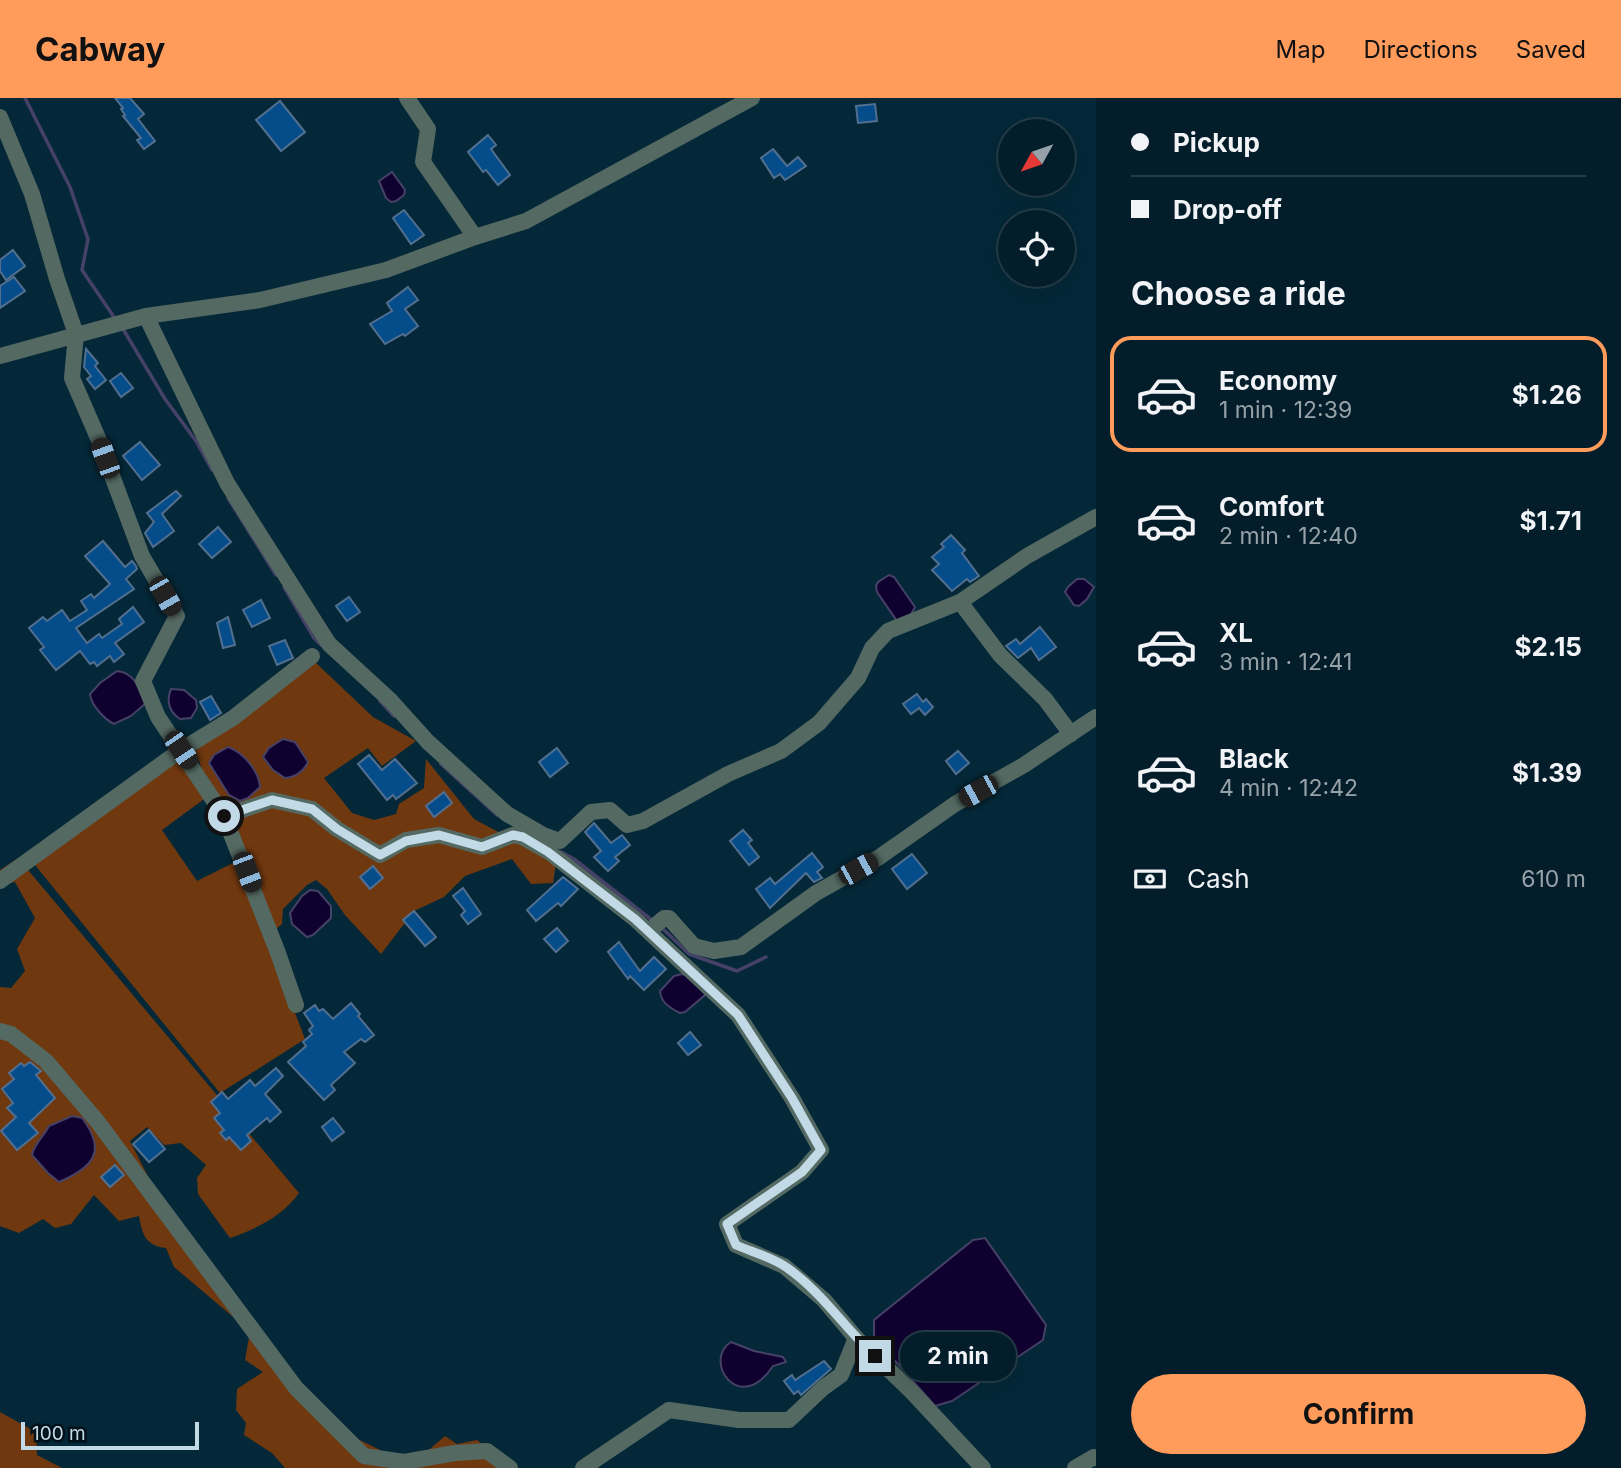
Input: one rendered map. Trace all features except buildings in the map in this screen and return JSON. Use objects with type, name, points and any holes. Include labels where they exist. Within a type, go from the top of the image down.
[{"type":"street","points":[[407,98],[428,130],[423,162],[475,237]]},
{"type":"street","points":[[0,356],[146,316],[260,300],[386,270],[526,221],[752,98]]},
{"type":"street","points":[[0,117],[32,194],[76,334],[72,378],[98,438],[142,556],[177,616],[144,681],[158,717],[224,816],[274,941],[296,1005]]},
{"type":"street","points":[[146,316],[227,484],[329,643],[391,701],[428,742],[507,814],[543,835],[560,841],[592,812],[610,810],[627,825],[643,821],[728,774],[781,751],[819,723],[858,678],[872,648],[888,631],[960,602],[1027,556],[1096,517]]},
{"type":"street","points":[[960,602],[1000,655],[1045,699],[1071,734]]},
{"type":"street","points":[[0,881],[181,750],[233,718],[312,656]]},
{"type":"street","points":[[649,931],[664,918],[669,918],[694,946],[714,951],[741,947],[816,893],[878,858],[956,804],[1024,765],[1096,717]]},
{"type":"street","points":[[224,816],[272,800],[312,809],[337,829],[380,855],[406,841],[439,835],[482,847],[513,835],[523,837],[567,865],[649,931],[738,1015],[792,1098],[821,1150],[802,1172],[727,1224],[736,1245],[784,1266],[824,1300],[856,1338],[912,1392],[983,1468]]},
{"type":"street","points":[[0,1031],[11,1034],[46,1062],[97,1121],[296,1388],[364,1456],[404,1462],[455,1453],[487,1451],[510,1468]]},
{"type":"street","points":[[583,1468],[669,1410],[739,1420],[789,1420],[841,1375],[856,1338]]},
{"type":"street","points":[[1075,1468],[1096,1458]]},
{"type":"shaded area","points":[[392,172],[405,190],[404,195],[391,202],[386,198],[379,181]]},
{"type":"shaded area","points":[[889,575],[894,577],[915,607],[909,618],[897,621],[877,592],[878,582]]},
{"type":"shaded area","points":[[1077,579],[1084,579],[1094,587],[1079,606],[1074,605],[1065,592]]},
{"type":"shaded area","points":[[314,661],[373,717],[416,741],[382,766],[368,748],[324,778],[352,813],[374,820],[396,814],[399,804],[424,788],[426,759],[474,819],[556,863],[553,883],[531,884],[512,859],[465,876],[444,897],[414,911],[381,954],[345,915],[327,889],[316,880],[307,885],[283,909],[282,924],[266,937],[305,1039],[220,1093],[31,860],[179,755],[207,797],[162,830],[197,881],[237,861],[195,751]]},
{"type":"shaded area","points":[[117,671],[132,678],[145,704],[131,716],[114,724],[99,711],[90,694]]},
{"type":"shaded area","points":[[171,689],[184,690],[196,700],[197,708],[191,718],[180,719],[173,713],[169,702]]},
{"type":"shaded area","points":[[283,739],[295,742],[308,762],[304,769],[285,778],[273,770],[263,757],[269,748]]},
{"type":"shaded area","points":[[228,747],[249,763],[259,781],[260,787],[248,798],[240,801],[229,795],[209,763],[214,755]]},
{"type":"shaded area","points":[[18,858],[299,1193],[268,1221],[230,1238],[198,1194],[197,1178],[206,1165],[181,1143],[164,1145],[147,1127],[130,1141],[187,1253],[245,1327],[174,1267],[166,1248],[153,1245],[146,1238],[139,1216],[119,1221],[94,1195],[71,1224],[55,1228],[43,1219],[19,1233],[0,1226],[0,987],[11,988],[25,971],[17,949],[35,918],[15,882],[0,885],[0,870]]},
{"type":"shaded area","points":[[310,890],[318,891],[331,906],[331,918],[313,935],[307,937],[292,924],[290,913]]},
{"type":"shaded area","points":[[682,974],[704,989],[705,995],[685,1012],[680,1013],[664,1002],[660,991],[674,976]]},
{"type":"shaded area","points":[[72,1116],[82,1118],[90,1130],[95,1149],[88,1164],[59,1182],[32,1155],[49,1126]]},
{"type":"shaded area","points":[[985,1238],[1046,1325],[1043,1340],[952,1401],[935,1406],[874,1337],[874,1320],[973,1240]]},
{"type":"shaded area","points":[[251,1326],[335,1428],[411,1465],[445,1436],[457,1444],[477,1440],[510,1468],[285,1468],[272,1453],[244,1435],[246,1423],[236,1410],[237,1389],[263,1372],[245,1360]]},
{"type":"shaded area","points":[[731,1342],[754,1351],[783,1357],[786,1362],[773,1366],[760,1380],[748,1386],[737,1386],[728,1380],[721,1361],[723,1350]]},
{"type":"shaded area","points":[[0,1412],[36,1432],[37,1455],[62,1468],[0,1468]]},
{"type":"waterway","points":[[25,98],[70,187],[88,239],[82,270],[116,320]]},
{"type":"waterway","points":[[123,329],[212,470]]},
{"type":"waterway","points":[[228,498],[276,575]]},
{"type":"waterway","points":[[284,587],[314,638],[321,645]]},
{"type":"waterway","points":[[380,701],[394,716]]},
{"type":"waterway","points":[[441,764],[497,815]]},
{"type":"waterway","points":[[561,852],[574,859],[653,921]]},
{"type":"waterway","points":[[662,928],[689,954],[737,971],[766,957]]},
{"type":"route","points":[[224,816],[272,800],[312,809],[337,829],[380,855],[406,841],[439,835],[482,847],[513,835],[523,837],[576,872],[635,919],[738,1015],[792,1098],[821,1150],[802,1172],[727,1224],[736,1245],[784,1266],[824,1300],[875,1356]]}]
